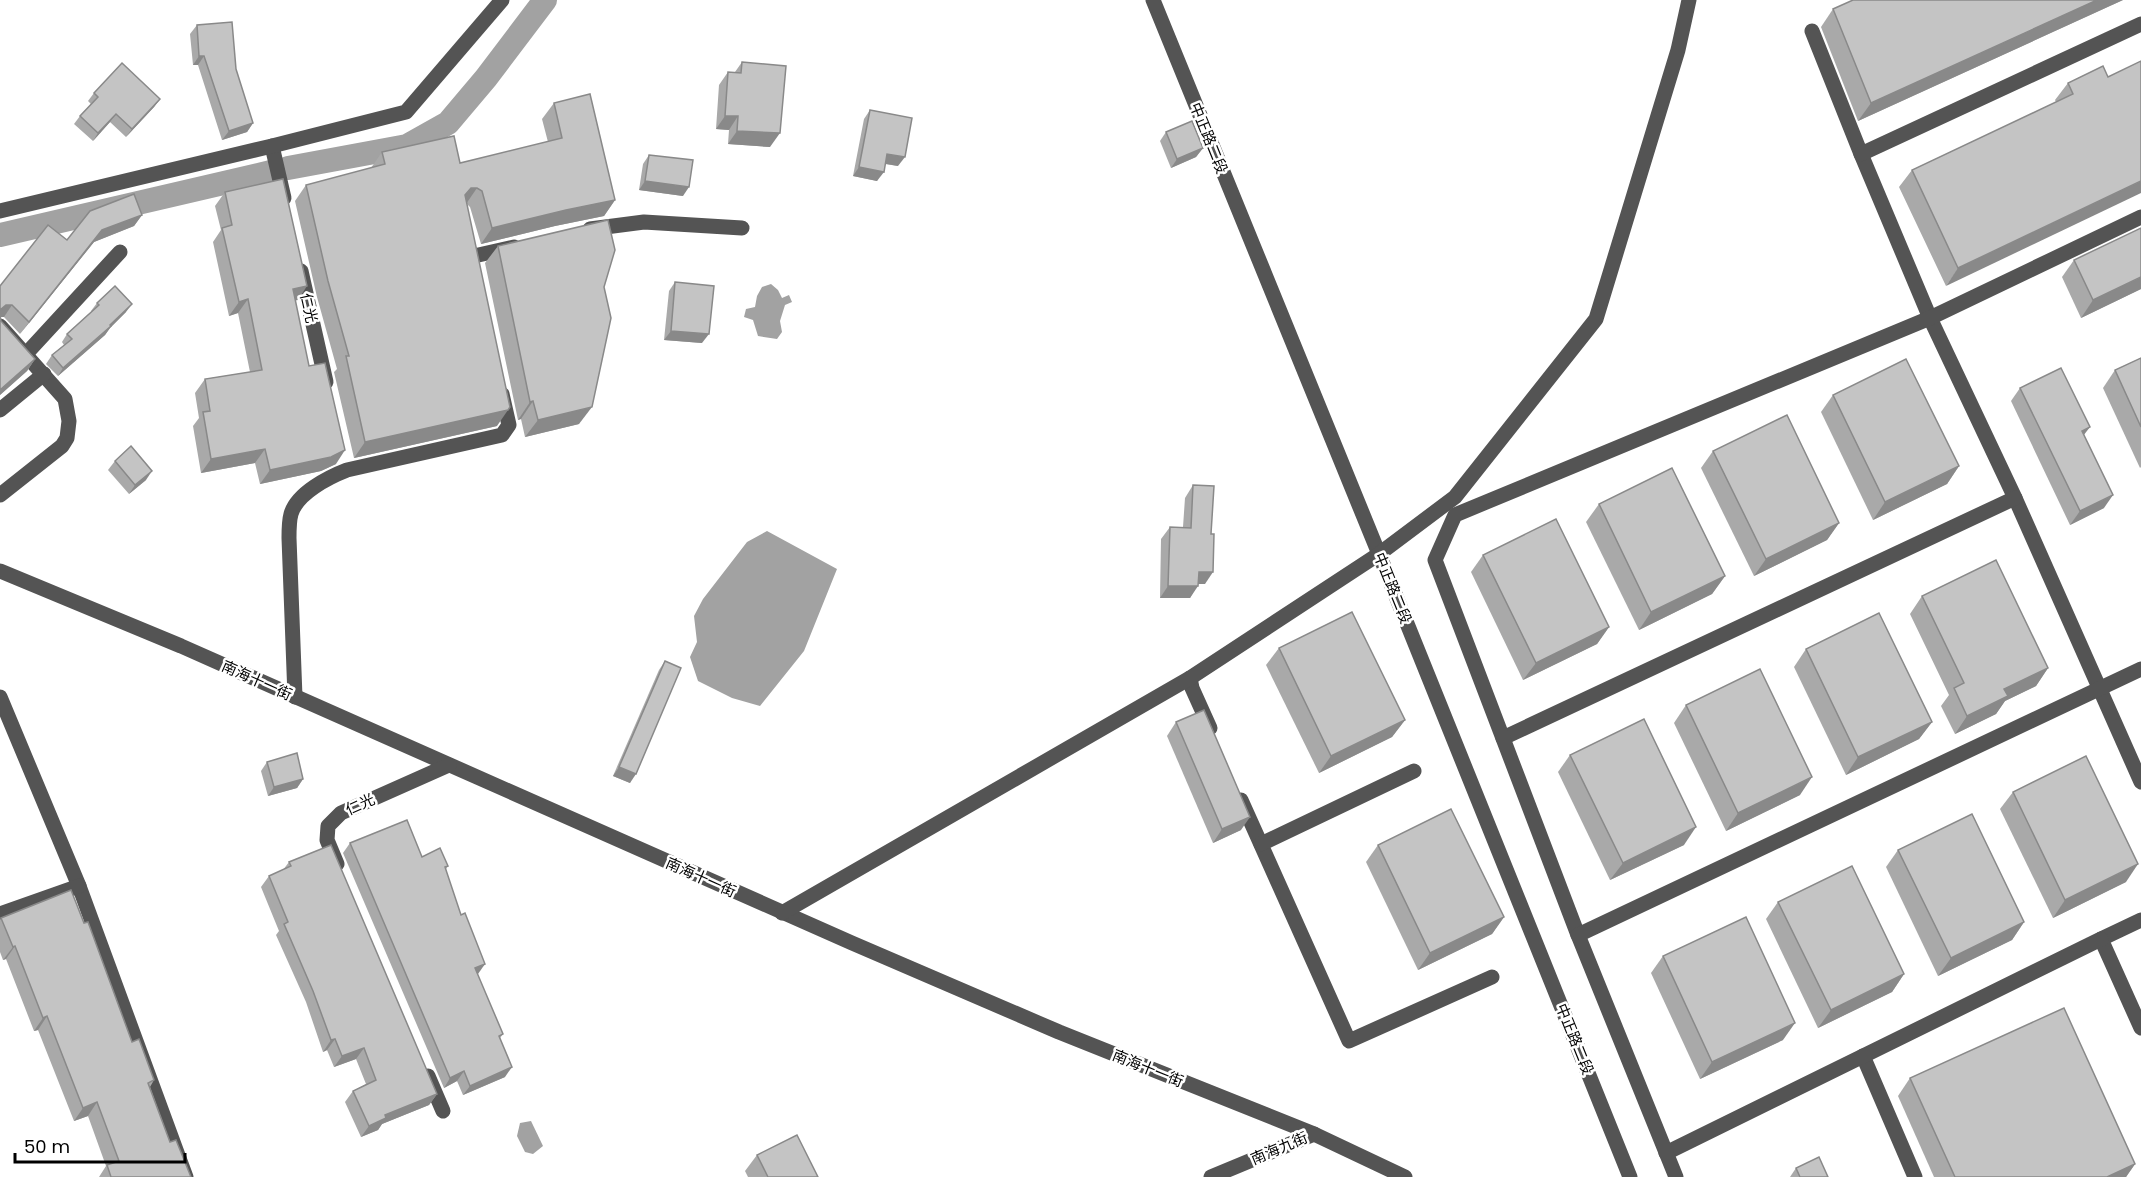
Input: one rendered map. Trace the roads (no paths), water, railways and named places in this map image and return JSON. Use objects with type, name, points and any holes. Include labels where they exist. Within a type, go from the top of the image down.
[{"type":"street","points":[[0,211],[406,112],[502,0]]},
{"type":"street","name":"中正路二段","points":[[1153,0],[1630,1177]]},
{"type":"street","points":[[782,913],[1190,678],[1379,554],[1455,497],[1596,319],[1678,51],[1689,0]]},
{"type":"street","points":[[1861,154],[2141,24]]},
{"type":"street","points":[[1812,31],[1930,318],[2015,498],[2141,782]]},
{"type":"street","points":[[272,146],[288,216]]},
{"type":"street","points":[[1676,1177],[1578,935],[1435,560],[1455,515],[1930,318],[2141,217]]},
{"type":"street","points":[[576,231],[644,222],[742,228]]},
{"type":"street","points":[[474,256],[531,242]]},
{"type":"street","points":[[26,354],[120,252]]},
{"type":"street","name":"仁光","points":[[299,262],[331,400]]},
{"type":"street","points":[[0,326],[65,399],[69,421],[67,438],[62,446],[0,495]]},
{"type":"street","points":[[0,410],[44,374]]},
{"type":"street","points":[[295,697],[289,538],[291,512],[305,493],[333,475],[345,464],[502,435],[509,425],[500,380]]},
{"type":"street","points":[[1503,738],[2015,498]]},
{"type":"street","name":"南海十一街","points":[[0,571],[181,646],[782,913],[1059,1032],[1314,1134],[1405,1177]]},
{"type":"street","points":[[1578,935],[2141,669]]},
{"type":"street","points":[[1190,678],[1191,688],[1215,740]]},
{"type":"street","points":[[0,697],[79,886],[186,1177]]},
{"type":"street","name":"仁光","points":[[344,882],[327,840],[328,826],[341,813],[449,765]]},
{"type":"street","points":[[1262,844],[1414,771]]},
{"type":"street","points":[[1233,782],[1349,1041],[1492,977]]},
{"type":"street","points":[[0,914],[79,886]]},
{"type":"street","points":[[1666,1153],[2141,920]]},
{"type":"street","points":[[2101,939],[2141,1028]]},
{"type":"street","points":[[1863,1056],[1915,1177]]},
{"type":"street","points":[[424,1067],[443,1110]]},
{"type":"street","name":"南海九街","points":[[1211,1177],[1314,1134]]},
{"type":"waterway","points":[[288,168],[407,146],[448,123],[486,78],[545,0]]},
{"type":"waterway","points":[[0,235],[271,172]]}]
